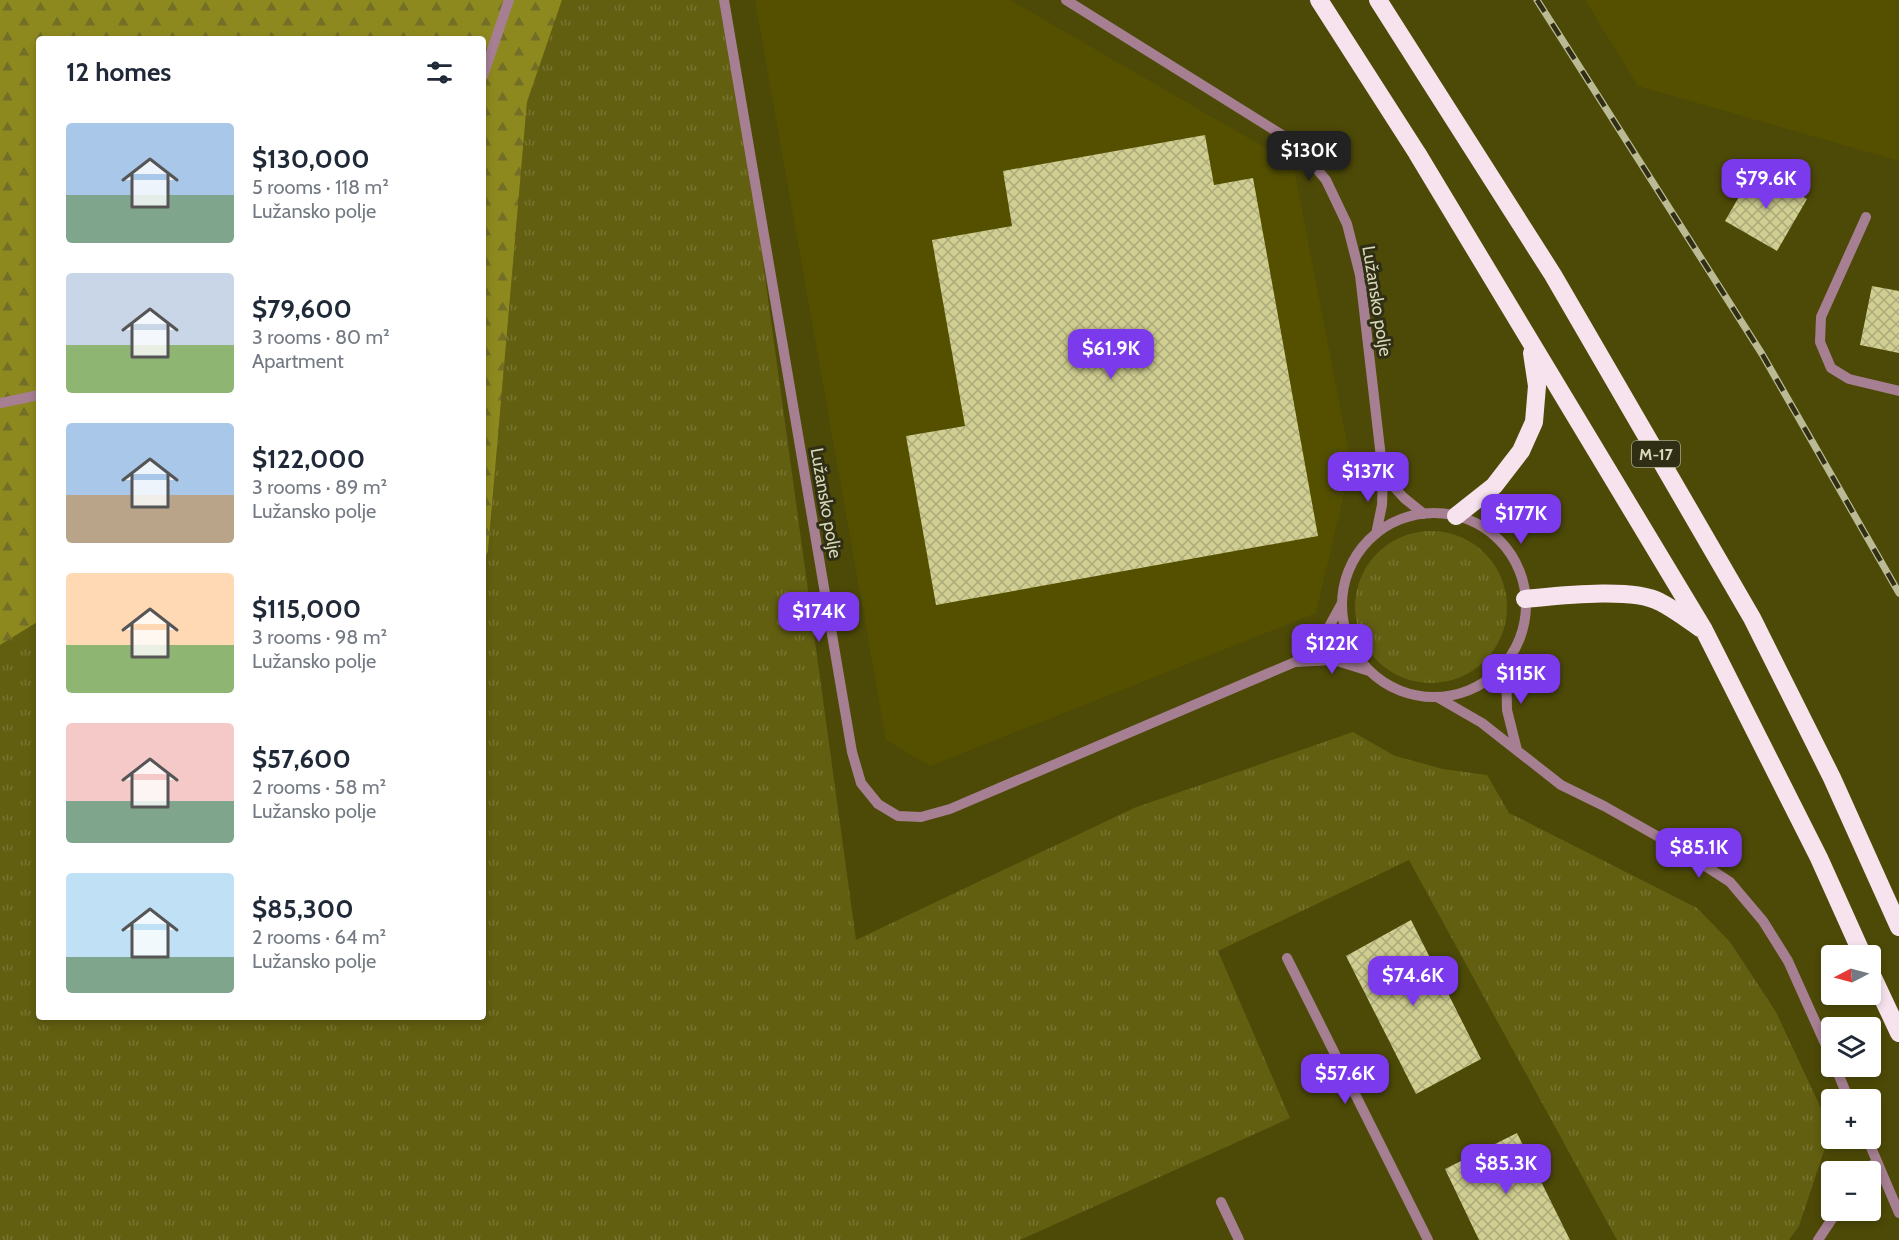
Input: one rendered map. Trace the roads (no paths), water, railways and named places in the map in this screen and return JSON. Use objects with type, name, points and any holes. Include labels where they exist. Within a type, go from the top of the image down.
[{"type":"highway","name":"M-17","points":[[1319,0],[1417,153],[1704,630],[1818,858],[1858,945]]},
{"type":"highway","name":"M-17","points":[[1378,0],[1553,275],[1752,618],[1832,778],[1899,927]]},
{"type":"highway","points":[[1456,516],[1503,476],[1521,451],[1534,422],[1537,386],[1530,343]]},
{"type":"highway","points":[[1525,599],[1584,594],[1625,594],[1658,600],[1704,630]]},
{"type":"highway","points":[[1881,995],[1899,1033]]},
{"type":"street","points":[[486,67],[509,0]]},
{"type":"street","name":"Lužansko polje","points":[[724,0],[852,752],[861,783],[878,804],[898,816],[921,817],[950,809],[1295,662],[1324,636],[1342,603]]},
{"type":"street","name":"Lužansko polje","points":[[1066,0],[1295,143],[1326,180],[1347,224],[1360,275],[1383,475],[1382,505],[1376,534]]},
{"type":"street","points":[[1866,217],[1821,317],[1820,342],[1831,368],[1849,379],[1899,391]]},
{"type":"street","points":[[0,403],[36,396]]},
{"type":"street","points":[[1383,475],[1404,498],[1424,514]]},
{"type":"street","points":[[1424,514],[1456,516],[1478,524],[1496,538],[1511,555],[1521,576],[1525,599],[1524,621],[1518,642],[1506,661],[1492,676],[1475,687],[1457,694],[1437,697],[1418,696],[1401,691],[1384,682],[1358,657],[1349,640],[1344,622],[1342,603],[1345,584],[1351,565],[1362,548],[1390,524],[1406,517],[1424,514]]},
{"type":"street","points":[[1295,662],[1334,660],[1370,671]]},
{"type":"street","points":[[1506,661],[1507,710],[1517,750]]},
{"type":"street","points":[[1437,697],[1482,723],[1561,785],[1673,845],[1730,882],[1763,921],[1788,961],[1821,1034]]},
{"type":"street","points":[[1287,958],[1428,1240]]},
{"type":"street","points":[[1881,1171],[1899,1213]]},
{"type":"street","points":[[1221,1202],[1238,1240]]},
{"type":"street","points":[[1818,1240],[1831,1221]]},
{"type":"railway","points":[[1537,0],[1762,354],[1899,593]]}]
